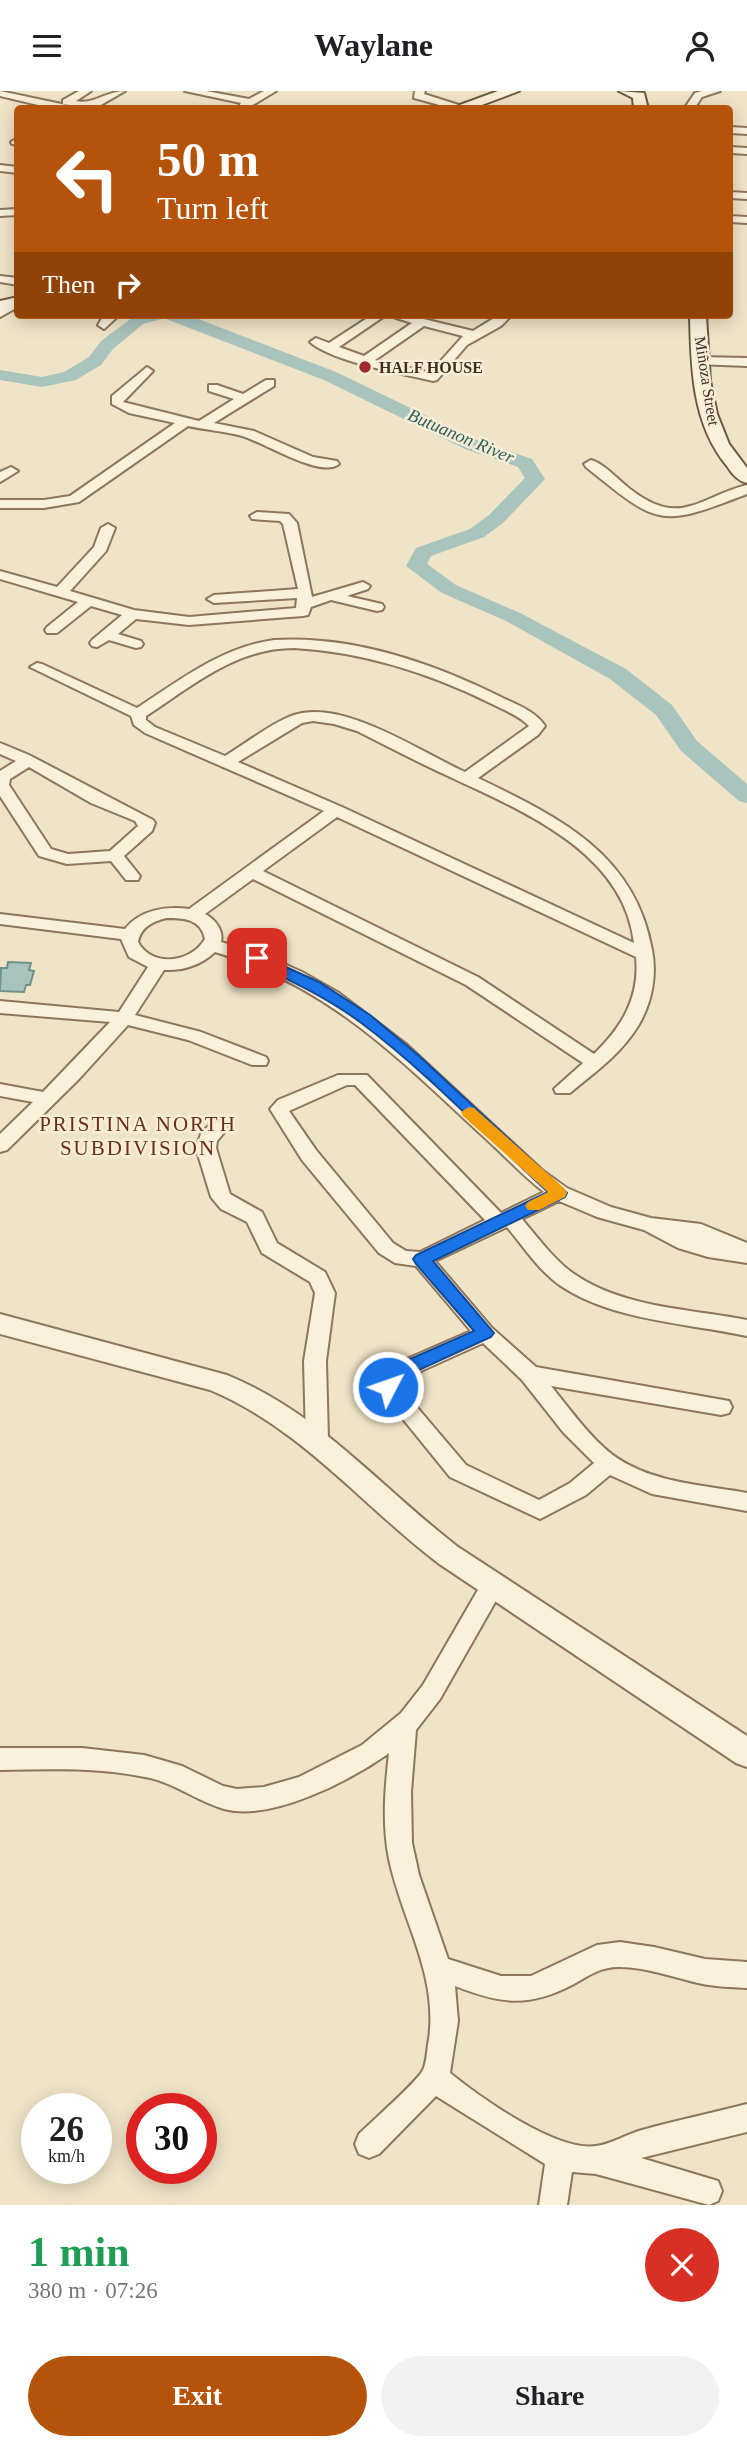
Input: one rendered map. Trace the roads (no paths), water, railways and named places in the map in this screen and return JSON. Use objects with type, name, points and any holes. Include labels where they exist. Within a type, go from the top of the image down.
[{"type":"main road","points":[[468,105],[512,91]]},
{"type":"main road","points":[[626,91],[639,96],[641,105]]},
{"type":"main road","name":"Miñoza Street","points":[[698,319],[700,361],[716,437],[729,458],[747,478]]},
{"type":"street","points":[[1,95],[18,98],[52,91]]},
{"type":"street","points":[[73,105],[67,101],[86,91]]},
{"type":"street","points":[[96,105],[120,91]]},
{"type":"street","points":[[190,91],[250,102]]},
{"type":"street","points":[[244,105],[270,91]]},
{"type":"street","points":[[419,91],[418,96],[448,105]]},
{"type":"street","points":[[429,91],[477,102]]},
{"type":"street","points":[[692,105],[698,95],[715,91]]},
{"type":"street","points":[[32,96],[66,105]]},
{"type":"street","points":[[0,313],[11,304]]},
{"type":"street","points":[[372,319],[322,345],[365,361],[433,377],[460,345],[473,335],[499,324],[503,319]]},
{"type":"street","points":[[410,319],[473,335]]},
{"type":"street","points":[[365,361],[422,322]]},
{"type":"street","points":[[700,361],[747,362]]},
{"type":"street","points":[[147,371],[116,399],[118,404],[184,423],[254,436],[275,443],[310,463],[332,464]]},
{"type":"street","points":[[201,425],[270,383]]},
{"type":"street","points":[[213,388],[242,398]]},
{"type":"street","points":[[0,503],[44,504],[74,499],[184,423]]},
{"type":"street","points":[[591,464],[642,504],[660,513],[680,513],[747,489]]},
{"type":"street","points":[[0,575],[133,614],[189,621],[303,612],[304,598],[290,523],[284,517],[257,516]]},
{"type":"street","points":[[61,592],[101,548],[108,528]]},
{"type":"street","points":[[214,599],[329,596],[363,586]]},
{"type":"street","points":[[329,596],[377,607]]},
{"type":"street","points":[[52,629],[89,601]]},
{"type":"street","points":[[133,614],[102,639],[136,643]]},
{"type":"street","points":[[466,779],[533,732],[537,726],[533,720],[453,680],[410,663],[368,653],[292,644],[255,648],[217,665],[138,714],[137,720],[150,730],[336,810],[645,955]]},
{"type":"street","points":[[37,667],[138,714]]},
{"type":"street","points":[[225,762],[285,724],[308,716],[322,717],[362,728],[544,817],[568,831],[592,851],[628,894],[636,912],[648,975],[637,1010],[618,1042],[563,1089]]},
{"type":"street","points":[[0,748],[28,761],[94,798],[146,821],[146,828],[114,856],[67,859],[45,852],[1,785],[2,777],[28,761]]},
{"type":"street","points":[[192,915],[336,810]]},
{"type":"street","points":[[114,856],[132,876]]},
{"type":"street","points":[[250,871],[472,981],[595,1063]]},
{"type":"street","points":[[179,913],[192,915],[211,927],[214,939],[212,945],[200,957],[191,961],[159,964],[135,953],[129,942],[134,927],[153,916],[179,913]]},
{"type":"street","points":[[0,919],[130,935]]},
{"type":"street","points":[[212,945],[235,950],[278,967],[314,986],[365,1019],[413,1059],[559,1193],[611,1214],[651,1225],[678,1224],[706,1231],[747,1254]]},
{"type":"street","points":[[0,1145],[48,1099],[125,1017],[159,964]]},
{"type":"street","points":[[0,1007],[125,1017],[220,1043],[259,1061]]},
{"type":"street","points":[[559,1193],[505,1220],[422,1259],[402,1258],[386,1248],[278,1112],[281,1106],[345,1079],[360,1079],[505,1220],[558,1271],[584,1290],[659,1311],[747,1328]]},
{"type":"street","points":[[0,1090],[48,1099]]},
{"type":"street","points":[[218,1128],[208,1139],[206,1148],[209,1167],[221,1197],[228,1204],[255,1217],[269,1248],[318,1277],[323,1286],[325,1293],[316,1361],[317,1440]]},
{"type":"street","points":[[422,1259],[485,1333],[530,1374],[571,1426],[608,1464],[652,1485],[747,1502]]},
{"type":"street","points":[[0,1324],[217,1382],[279,1412],[317,1440],[414,1529],[448,1555],[747,1753]]},
{"type":"street","points":[[485,1333],[392,1375],[388,1387],[458,1471],[540,1510],[578,1489],[608,1464]]},
{"type":"street","points":[[530,1374],[720,1407]]},
{"type":"street","points":[[0,1759],[63,1758],[136,1764],[166,1770],[192,1780],[216,1795],[238,1801],[296,1789],[333,1775],[369,1755],[404,1725],[423,1705],[494,1583]]},
{"type":"street","points":[[369,2144],[435,2078],[442,2039],[444,2005],[437,1967],[402,1856],[398,1806],[404,1725]]},
{"type":"street","points":[[437,1967],[502,1991],[538,1987],[565,1975],[585,1961],[608,1955],[628,1955],[702,1971],[747,1975]]},
{"type":"street","points":[[435,2078],[457,2096],[546,2151],[596,2160],[708,2191]]},
{"type":"street","points":[[596,2160],[642,2144],[747,2118]]},
{"type":"street","points":[[553,2205],[560,2155]]},
{"type":"water","points":[[8,962],[31,963],[29,970],[34,971],[30,985],[26,985],[24,992],[0,991],[1,968],[7,968]]},
{"type":"waterway","name":"Butuanon River","points":[[0,375],[42,382],[70,376],[95,361],[107,345],[141,319]]},
{"type":"waterway","name":"Butuanon River","points":[[182,319],[330,376],[472,445],[525,463],[535,479],[496,519],[477,533],[423,552],[416,566],[449,589],[513,617],[618,674],[664,710],[689,746],[747,796]]},
{"type":"place","name":"HALF HOUSE","points":[[365,367]]},
{"type":"district","name":"PRISTINA NORTH SUBDIVISION","points":[[138,1136]]}]
